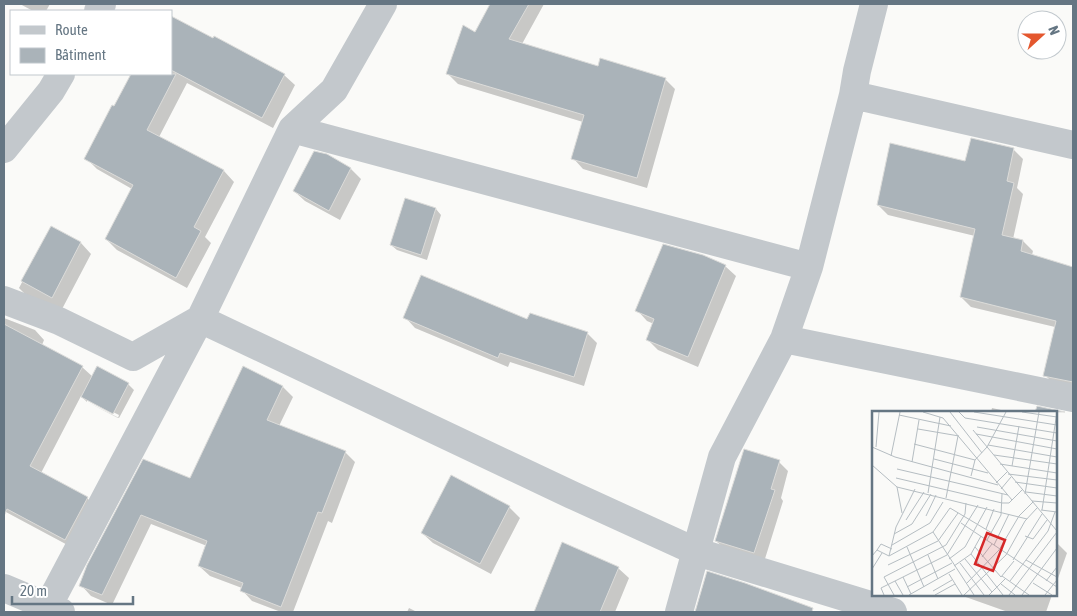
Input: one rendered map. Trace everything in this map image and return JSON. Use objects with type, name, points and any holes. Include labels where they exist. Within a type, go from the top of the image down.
[{"type":"street","points":[[4,588],[51,610],[200,319],[292,130],[334,90],[383,4]]},
{"type":"street","points":[[679,612],[722,458],[784,339],[809,267],[874,4]]},
{"type":"street","points":[[4,149],[51,91],[60,75]]},
{"type":"street","points":[[853,95],[1073,145]]},
{"type":"street","points":[[292,130],[809,267]]},
{"type":"street","points":[[4,300],[59,321],[132,357],[200,319]]},
{"type":"street","points":[[200,319],[696,552],[893,612]]},
{"type":"street","points":[[784,339],[1073,398]]},
{"type":"building","points":[[490,4],[529,4],[509,39],[598,66],[600,58],[666,78],[637,178],[571,159],[584,115],[446,74],[463,25],[475,32]]},
{"type":"building","points":[[172,17],[213,38],[214,36],[285,74],[262,118],[172,71]]},
{"type":"building","points":[[176,74],[147,130],[224,170],[194,227],[201,231],[176,278],[105,239],[133,185],[84,159],[112,105],[114,106],[130,75]]},
{"type":"building","points":[[971,138],[1014,148],[1007,181],[1014,183],[1002,235],[1023,240],[1021,251],[1073,267],[1073,382],[1043,376],[1056,321],[960,297],[975,229],[877,205],[890,143],[965,161]]},
{"type":"building","points":[[314,151],[327,154],[351,168],[329,211],[293,191]]},
{"type":"building","points":[[405,198],[436,208],[421,255],[390,245]]},
{"type":"building","points":[[51,226],[81,242],[52,298],[21,281]]},
{"type":"building","points":[[663,244],[703,255],[726,265],[688,357],[646,340],[654,319],[635,311]]},
{"type":"building","points":[[421,275],[527,319],[530,313],[588,332],[574,377],[500,353],[498,358],[403,318]]},
{"type":"building","points":[[4,324],[83,366],[30,466],[88,497],[65,540],[7,509],[4,516]]},
{"type":"building","points":[[97,366],[129,383],[113,414],[81,397]]},
{"type":"building","points":[[243,366],[283,386],[267,420],[346,451],[322,513],[318,512],[281,607],[240,591],[243,583],[198,566],[207,541],[141,515],[102,595],[79,586],[87,565],[143,459],[190,478]]},
{"type":"building","points":[[1037,406],[1065,412],[1057,411],[1035,411]]},
{"type":"building","points":[[744,449],[780,460],[771,489],[775,490],[754,553],[715,541]]},
{"type":"building","points":[[451,475],[510,506],[480,564],[421,533]]},
{"type":"building","points":[[562,542],[619,567],[600,612],[534,612]]},
{"type":"building","points":[[707,571],[813,608],[812,612],[695,612]]}]
